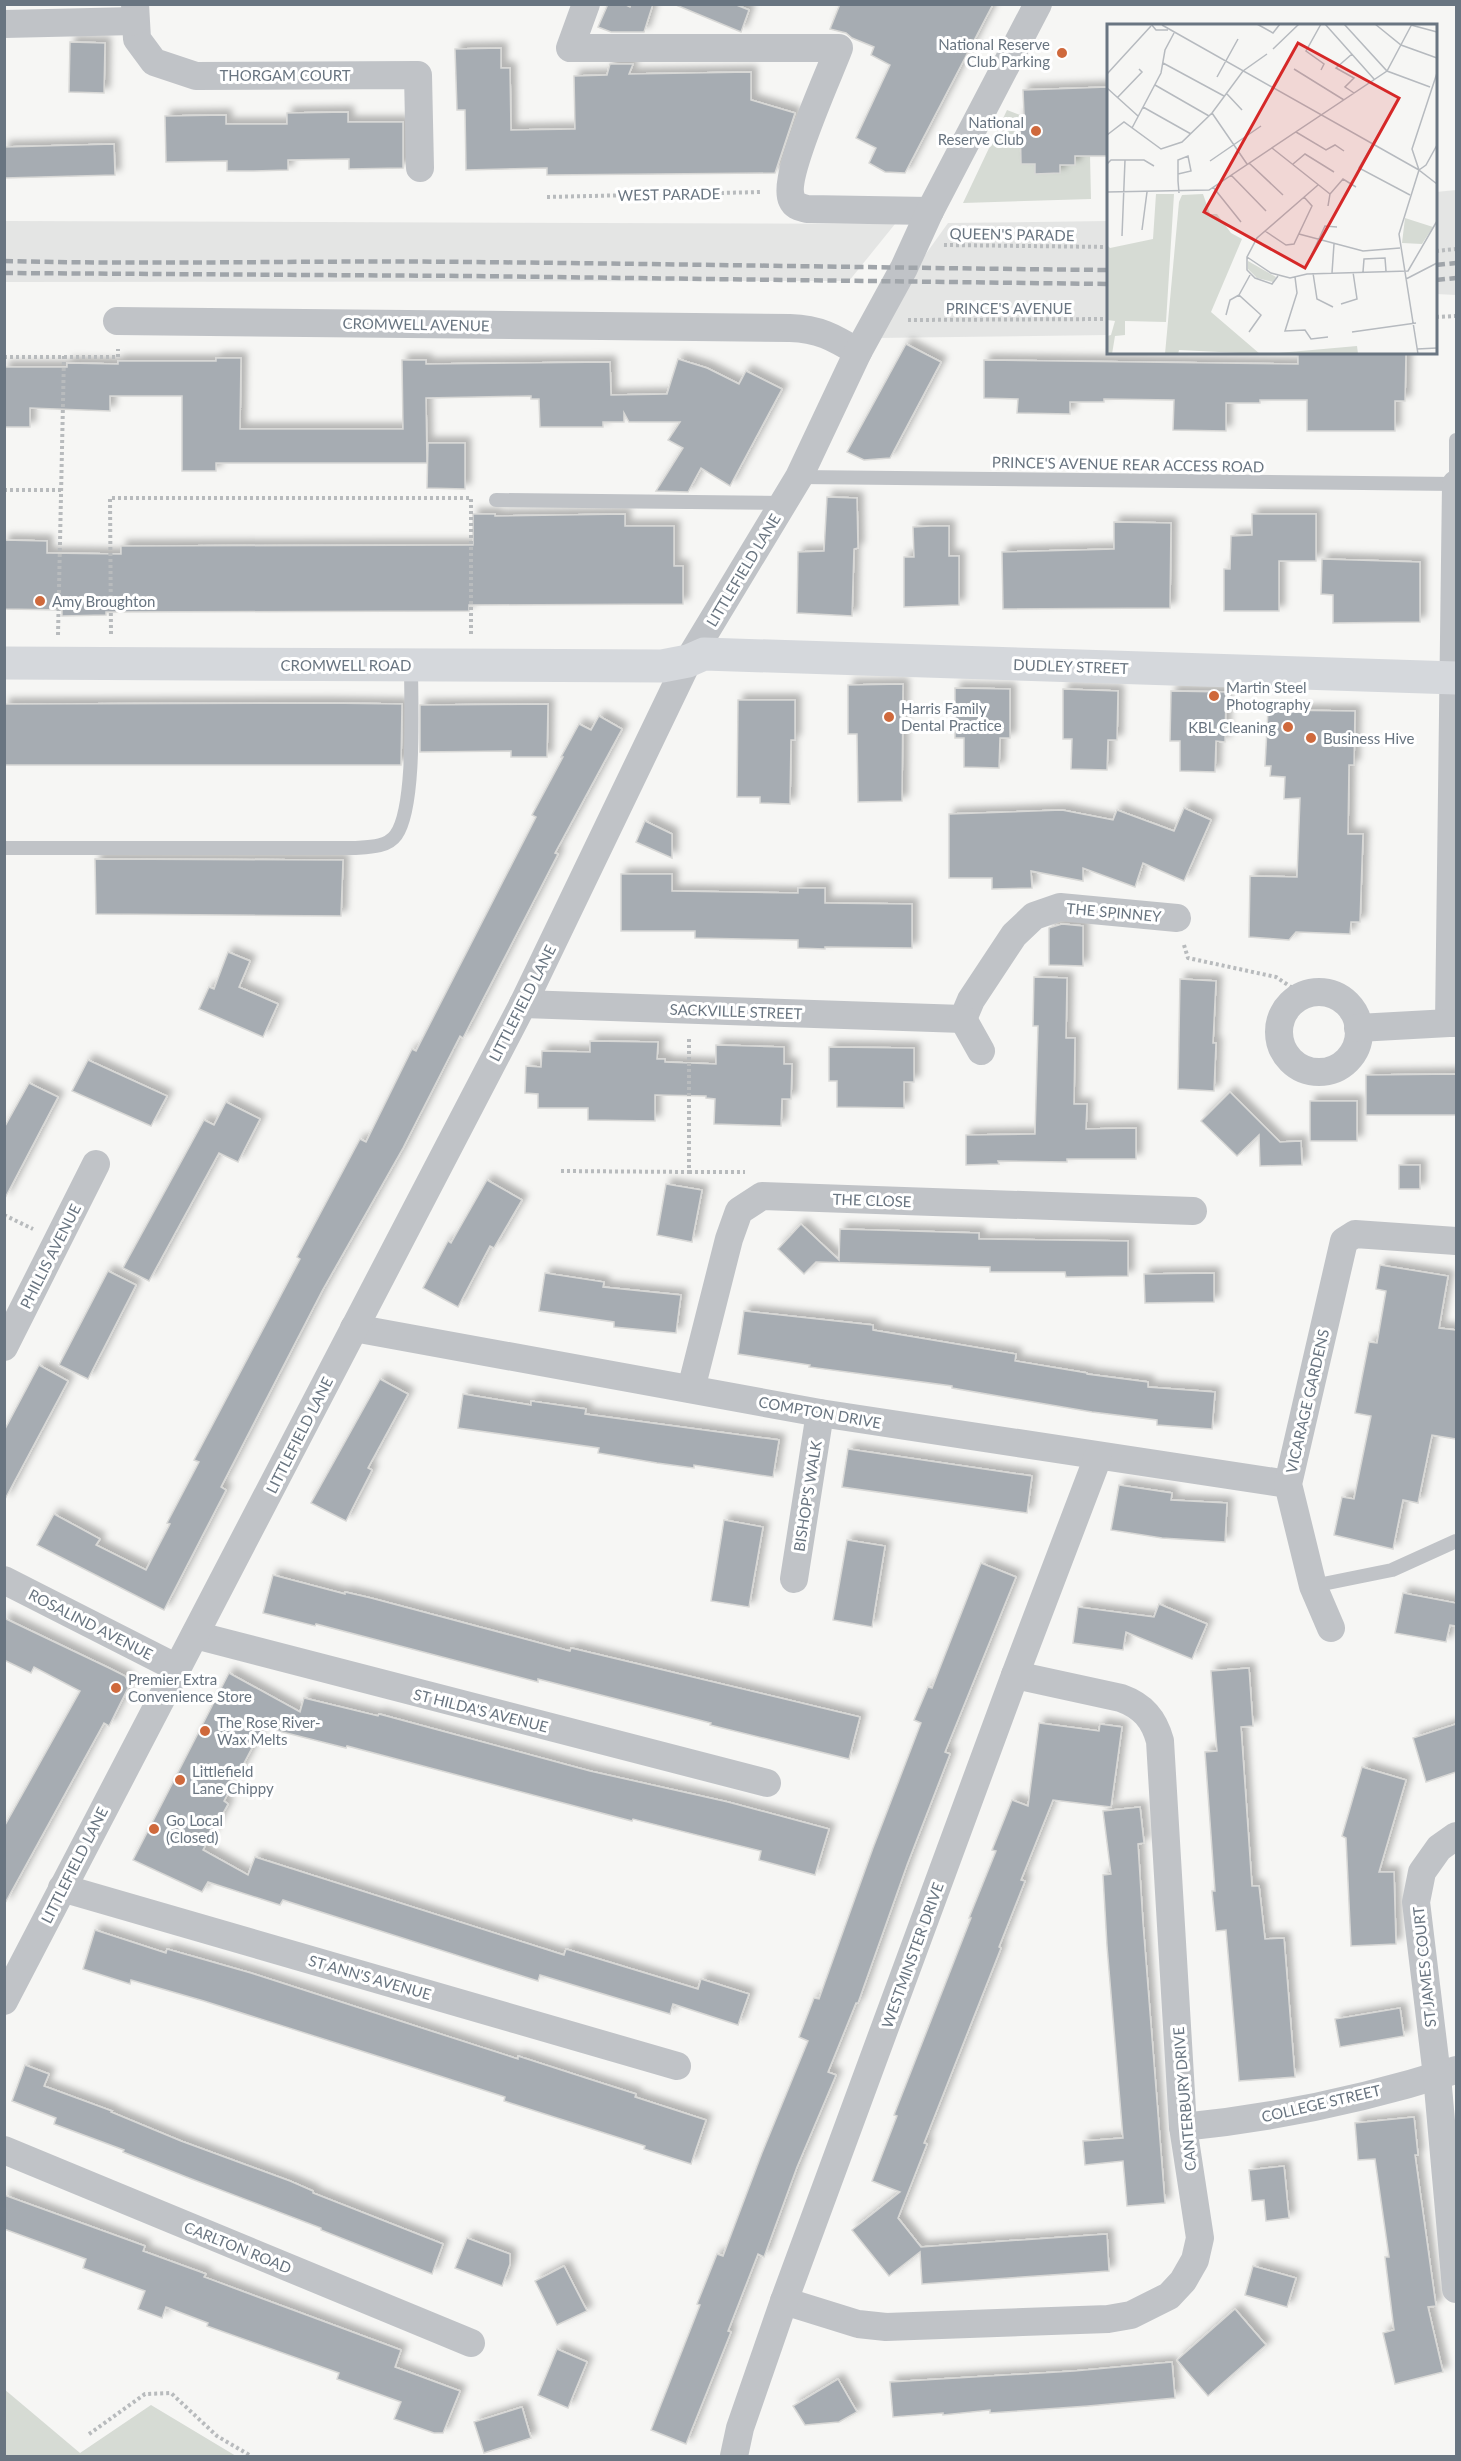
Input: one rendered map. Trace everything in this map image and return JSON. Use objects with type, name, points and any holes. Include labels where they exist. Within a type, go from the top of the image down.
[{"type":"main road","name":"DUDLEY STREET","points":[[688,661],[704,654],[1455,678]]},
{"type":"main road","name":"CROMWELL ROAD","points":[[4,663],[662,666],[688,661]]},
{"type":"street","points":[[585,4],[570,48],[839,48],[792,170],[790,192],[792,201],[797,206],[807,208],[930,211]]},
{"type":"street","name":"LITTLEFIELD LANE","points":[[4,2001],[523,1004],[688,661],[799,477],[858,352],[1038,4]]},
{"type":"street","points":[[4,24],[135,13]]},
{"type":"street","name":"THORGAM COURT","points":[[135,13],[137,39],[154,62],[196,76],[418,75],[420,168]]},
{"type":"street","name":"CROMWELL AVENUE","points":[[117,321],[790,328],[811,329],[828,334],[858,352]]},
{"type":"street","points":[[1358,1028],[1453,1023],[1456,484]]},
{"type":"street","name":"THE SPINNEY","points":[[956,1019],[1014,935],[1034,916],[1060,907],[1177,918]]},
{"type":"street","points":[[1320,992],[1341,998],[1355,1015],[1358,1039],[1353,1051],[1340,1065],[1321,1072],[1308,1071],[1296,1065],[1287,1056],[1281,1044],[1279,1031],[1281,1018],[1288,1006],[1298,998],[1320,992]]},
{"type":"street","name":"SACKVILLE STREET","points":[[523,1004],[956,1019]]},
{"type":"street","points":[[956,1019],[981,1051]]},
{"type":"street","name":"PHILLIS AVENUE","points":[[4,1347],[96,1164]]},
{"type":"street","name":"THE CLOSE","points":[[691,1389],[729,1239],[739,1211],[762,1196],[1193,1211]]},
{"type":"street","name":"VICARAGE GARDENS","points":[[1331,1628],[1313,1586],[1288,1484],[1344,1242],[1355,1234],[1456,1241]]},
{"type":"street","name":"COMPTON DRIVE","points":[[354,1328],[820,1413],[1098,1457],[1288,1484]]},
{"type":"street","name":"BISHOP'S WALK","points":[[794,1579],[820,1413]]},
{"type":"street","name":"WESTMINSTER DRIVE","points":[[734,2457],[750,2398],[784,2301],[1098,1457]]},
{"type":"street","name":"ROSALIND AVENUE","points":[[4,1580],[177,1668]]},
{"type":"street","name":"ST HILDA'S AVENUE","points":[[195,1635],[767,1783]]},
{"type":"street","name":"CANTERBURY DRIVE","points":[[784,2301],[858,2324],[886,2327],[1108,2319],[1131,2315],[1169,2296],[1183,2281],[1195,2260],[1200,2238],[1183,2127],[1160,1741],[1156,1726],[1147,1713],[1133,1702],[1015,1675]]},
{"type":"street","name":"ST JAMES COURT","points":[[1456,1836],[1439,1848],[1422,1872],[1416,1902],[1447,2073],[1456,2289]]},
{"type":"street","name":"ST ANN'S AVENUE","points":[[62,1888],[677,2066]]},
{"type":"street","name":"COLLEGE STREET","points":[[1183,2127],[1291,2112],[1447,2073]]},
{"type":"street","name":"CARLTON ROAD","points":[[4,2150],[471,2343]]},
{"type":"lane","points":[[1456,440],[1456,484]]},
{"type":"lane","name":"PRINCE'S AVENUE REAR ACCESS ROAD","points":[[799,477],[1456,484]]},
{"type":"lane","points":[[496,500],[784,503]]},
{"type":"lane","points":[[4,848],[353,848],[382,845],[396,835],[406,806],[410,776],[411,665]]},
{"type":"lane","points":[[1313,1586],[1392,1570],[1456,1541]]},
{"type":"path","name":"WEST PARADE","points":[[547,197],[790,192]]},
{"type":"path","name":"QUEEN'S PARADE","points":[[915,245],[1107,247]]},
{"type":"path","points":[[1437,251],[1456,249]]},
{"type":"path","points":[[1437,317],[1456,316]]},
{"type":"path","name":"PRINCE'S AVENUE","points":[[910,321],[1107,319]]},
{"type":"path","points":[[4,357],[118,357],[117,321]]},
{"type":"path","points":[[57,663],[64,356]]},
{"type":"path","points":[[4,490],[61,490]]},
{"type":"path","points":[[111,664],[110,498],[471,498],[472,666]]},
{"type":"path","points":[[1177,918],[1188,958],[1276,977],[1291,987],[1298,998]]},
{"type":"path","points":[[688,1010],[689,1172]]},
{"type":"path","points":[[561,1171],[746,1172]]},
{"type":"path","points":[[89,2434],[145,2394],[171,2393],[217,2436],[251,2457]]},
{"type":"shaded area","points":[[1007,110],[1020,115],[1021,164],[1035,164],[1035,174],[1060,173],[1060,165],[1075,165],[1075,155],[1090,155],[1091,199],[963,203]]},
{"type":"shaded area","points":[[1456,190],[1456,295],[1437,294],[1437,192]]},
{"type":"shaded area","points":[[5,221],[895,224],[849,281],[5,282]]},
{"type":"shaded area","points":[[1107,221],[1107,335],[875,338],[905,283],[948,223]]},
{"type":"shaded area","points":[[4,2389],[80,2453],[151,2405],[236,2456],[5,2456]]},
{"type":"building","points":[[608,4],[624,4],[630,7],[631,4],[653,4],[644,32],[611,32],[598,27]]},
{"type":"building","points":[[734,4],[749,10],[741,32],[676,5]]},
{"type":"building","points":[[840,4],[993,4],[905,173],[885,172],[869,163],[876,148],[856,138],[890,65],[871,55],[874,47],[846,33],[830,29]]},
{"type":"building","points":[[70,42],[105,43],[104,93],[69,92]]},
{"type":"building","points":[[501,48],[501,68],[510,68],[511,130],[575,129],[574,76],[607,75],[610,64],[633,64],[629,74],[751,72],[751,100],[795,113],[775,173],[547,175],[547,168],[466,170],[465,110],[457,110],[455,49]]},
{"type":"building","points":[[1107,87],[1107,156],[1075,156],[1075,165],[1060,165],[1060,173],[1035,174],[1035,164],[1021,164],[1020,115],[1024,115],[1023,90]]},
{"type":"building","points":[[348,112],[348,122],[403,122],[403,168],[349,169],[349,159],[288,160],[288,170],[254,171],[227,171],[227,161],[166,162],[165,116],[226,115],[226,124],[287,124],[287,113]]},
{"type":"building","points":[[114,144],[115,175],[4,178],[4,147]]},
{"type":"building","points":[[906,344],[941,362],[890,458],[864,460],[847,452]]},
{"type":"building","points":[[1298,354],[1406,354],[1405,401],[1395,401],[1395,431],[1307,431],[1307,400],[1226,403],[1226,431],[1173,430],[1174,400],[1104,399],[1104,402],[1070,402],[1070,414],[1017,413],[1018,399],[984,398],[984,360],[1298,364]]},
{"type":"building","points":[[216,358],[241,358],[240,429],[403,429],[402,360],[426,360],[426,364],[610,362],[611,395],[667,394],[678,359],[707,368],[739,384],[746,371],[782,389],[730,486],[701,468],[688,492],[656,491],[683,448],[668,440],[680,422],[629,422],[624,413],[624,422],[603,422],[603,427],[540,427],[539,399],[531,399],[531,396],[426,398],[427,463],[216,463],[216,471],[182,471],[182,396],[110,396],[110,411],[30,408],[30,427],[4,427],[4,367],[67,367],[67,363],[118,364],[118,361],[216,361]]},
{"type":"building","points":[[428,443],[465,443],[465,489],[427,488]]},
{"type":"building","points":[[827,497],[857,498],[858,548],[854,549],[852,616],[797,613],[798,552],[824,551]]},
{"type":"building","points":[[473,514],[495,514],[495,516],[625,514],[625,526],[674,526],[674,566],[683,566],[683,604],[469,605],[469,611],[106,612],[106,615],[62,616],[62,610],[4,609],[4,540],[47,541],[47,553],[121,554],[121,546],[473,545]]},
{"type":"building","points":[[1252,514],[1316,514],[1316,561],[1279,561],[1279,611],[1224,611],[1224,569],[1230,569],[1231,536],[1252,535]]},
{"type":"building","points":[[1114,522],[1171,523],[1170,608],[1003,609],[1002,552],[1114,549]]},
{"type":"building","points":[[949,526],[949,556],[959,556],[959,605],[904,607],[904,557],[914,557],[913,527]]},
{"type":"building","points":[[1322,559],[1420,562],[1420,622],[1333,623],[1333,595],[1321,594]]},
{"type":"building","points":[[903,684],[902,801],[858,802],[857,734],[848,734],[848,685]]},
{"type":"building","points":[[955,688],[1010,689],[1010,738],[1000,738],[999,768],[964,767],[964,738],[955,738]]},
{"type":"building","points":[[1063,689],[1118,691],[1117,740],[1108,740],[1107,770],[1071,769],[1072,739],[1063,739]]},
{"type":"building","points":[[1171,691],[1226,692],[1225,742],[1216,741],[1215,772],[1180,771],[1180,741],[1170,741]]},
{"type":"building","points":[[738,700],[795,700],[795,740],[791,740],[790,804],[760,803],[760,797],[737,797]]},
{"type":"building","points":[[4,704],[402,704],[401,765],[4,765]]},
{"type":"building","points":[[548,704],[547,757],[511,757],[511,751],[420,752],[420,705]]},
{"type":"building","points":[[1268,710],[1355,711],[1354,765],[1349,765],[1348,834],[1363,834],[1360,922],[1351,922],[1350,934],[1296,932],[1289,940],[1249,937],[1250,876],[1297,877],[1300,798],[1284,799],[1285,777],[1270,776],[1271,766],[1265,766]]},
{"type":"building","points":[[599,716],[622,729],[555,853],[558,854],[463,1038],[460,1036],[403,1148],[322,1291],[221,1487],[226,1490],[164,1610],[37,1545],[54,1514],[100,1539],[96,1545],[146,1570],[170,1524],[167,1523],[199,1462],[194,1460],[300,1259],[297,1257],[360,1139],[366,1142],[412,1049],[416,1051],[536,817],[532,815],[563,757],[561,757],[579,724],[591,730]]},
{"type":"building","points":[[1184,808],[1211,820],[1184,881],[1143,863],[1135,887],[1083,868],[1083,881],[1031,871],[1032,888],[992,889],[992,878],[949,878],[949,814],[1062,810],[1113,820],[1117,810],[1174,831]]},
{"type":"building","points":[[645,821],[672,834],[672,858],[636,842]]},
{"type":"building","points":[[95,859],[343,860],[341,916],[96,914]]},
{"type":"building","points":[[621,874],[672,874],[672,891],[798,893],[798,888],[825,888],[825,903],[912,904],[912,948],[798,948],[798,940],[695,938],[695,931],[621,931]]},
{"type":"building","points":[[1062,924],[1083,926],[1083,966],[1049,965],[1049,928]]},
{"type":"building","points":[[228,952],[250,961],[239,987],[278,1004],[263,1037],[199,1009],[209,987],[214,989]]},
{"type":"building","points":[[1034,977],[1067,978],[1066,1038],[1075,1038],[1074,1104],[1087,1104],[1086,1129],[1136,1128],[1136,1159],[1067,1159],[1067,1162],[998,1161],[999,1164],[966,1165],[966,1135],[1035,1134],[1038,1026],[1033,1026]]},
{"type":"building","points":[[1180,979],[1216,981],[1213,1043],[1216,1043],[1214,1091],[1178,1089]]},
{"type":"building","points":[[590,1041],[658,1042],[657,1059],[665,1059],[665,1062],[716,1064],[716,1045],[784,1047],[784,1064],[792,1064],[791,1099],[782,1099],[781,1126],[714,1124],[715,1099],[706,1098],[706,1096],[655,1095],[655,1121],[588,1120],[588,1108],[538,1108],[538,1094],[525,1093],[526,1066],[541,1067],[542,1051],[590,1052]]},
{"type":"building","points":[[829,1047],[914,1048],[914,1082],[904,1082],[904,1108],[837,1107],[837,1081],[829,1081]]},
{"type":"building","points":[[88,1060],[167,1096],[151,1126],[72,1091]]},
{"type":"building","points":[[1456,1074],[1456,1115],[1366,1115],[1366,1075]]},
{"type":"building","points":[[29,1083],[58,1097],[4,1200],[4,1128]]},
{"type":"building","points":[[1230,1092],[1280,1142],[1301,1141],[1302,1165],[1260,1166],[1259,1135],[1237,1156],[1201,1121]]},
{"type":"building","points":[[1310,1101],[1357,1101],[1357,1141],[1310,1141]]},
{"type":"building","points":[[226,1102],[260,1119],[238,1162],[219,1153],[149,1281],[123,1268],[204,1120],[214,1125]]},
{"type":"building","points":[[1399,1165],[1420,1165],[1420,1189],[1399,1189]]},
{"type":"building","points":[[487,1180],[522,1200],[494,1248],[490,1246],[458,1307],[423,1288],[448,1241],[451,1243]]},
{"type":"building","points":[[666,1184],[702,1190],[692,1242],[657,1235]]},
{"type":"building","points":[[801,1224],[839,1260],[840,1229],[979,1233],[979,1239],[1128,1241],[1128,1276],[1066,1277],[1065,1272],[990,1272],[990,1267],[816,1262],[804,1274],[778,1249]]},
{"type":"building","points":[[1380,1265],[1448,1276],[1439,1328],[1456,1330],[1456,1439],[1432,1435],[1418,1503],[1403,1500],[1393,1549],[1334,1535],[1342,1497],[1354,1499],[1371,1416],[1355,1413],[1369,1342],[1377,1343],[1386,1291],[1376,1289]]},
{"type":"building","points":[[108,1271],[136,1285],[88,1379],[59,1365]]},
{"type":"building","points":[[545,1273],[604,1282],[603,1287],[681,1295],[676,1333],[614,1327],[614,1322],[539,1311]]},
{"type":"building","points":[[1214,1273],[1214,1302],[1145,1303],[1144,1274]]},
{"type":"building","points":[[744,1311],[873,1325],[873,1330],[1016,1354],[1015,1361],[1148,1382],[1148,1387],[1215,1392],[1212,1429],[1157,1425],[1157,1420],[1092,1412],[952,1388],[952,1386],[809,1367],[810,1365],[738,1354]]},
{"type":"building","points":[[39,1365],[68,1381],[4,1501],[4,1431]]},
{"type":"building","points":[[380,1379],[408,1394],[368,1468],[372,1470],[346,1521],[311,1503]]},
{"type":"building","points":[[463,1394],[531,1405],[531,1401],[586,1409],[585,1414],[779,1440],[773,1477],[694,1465],[694,1468],[657,1463],[598,1453],[599,1448],[458,1428]]},
{"type":"building","points":[[848,1449],[1032,1476],[1027,1513],[842,1487]]},
{"type":"building","points":[[1119,1485],[1172,1493],[1171,1500],[1227,1503],[1225,1542],[1162,1538],[1111,1530]]},
{"type":"building","points":[[724,1520],[763,1527],[749,1607],[711,1601]]},
{"type":"building","points":[[847,1540],[885,1546],[872,1627],[833,1620]]},
{"type":"building","points":[[981,1563],[1016,1577],[945,1752],[950,1754],[907,1865],[858,2003],[856,2003],[828,2072],[836,2075],[797,2167],[764,2257],[758,2254],[728,2331],[731,2332],[686,2444],[651,2430],[700,2305],[697,2304],[717,2254],[723,2256],[808,2041],[799,2037],[814,1998],[819,1999],[921,1723],[914,1720],[928,1687],[932,1688]]},
{"type":"building","points":[[273,1575],[345,1594],[345,1592],[371,1598],[570,1651],[571,1648],[860,1717],[849,1759],[538,1679],[538,1682],[316,1624],[315,1626],[263,1613]]},
{"type":"building","points":[[1403,1593],[1456,1603],[1456,1626],[1450,1625],[1446,1642],[1395,1633]]},
{"type":"building","points":[[1159,1604],[1207,1624],[1192,1659],[1126,1632],[1123,1650],[1073,1643],[1078,1607],[1154,1617]]},
{"type":"building","points":[[4,1618],[125,1676],[130,1684],[109,1726],[104,1723],[4,1905],[4,1827],[80,1691],[34,1667],[31,1673],[4,1660]]},
{"type":"building","points":[[1249,1668],[1253,1726],[1241,1727],[1252,1886],[1259,1886],[1265,1939],[1284,1938],[1295,2077],[1239,2081],[1226,1930],[1216,1931],[1205,1752],[1217,1751],[1211,1671]]},
{"type":"building","points":[[229,1673],[300,1712],[304,1698],[378,1716],[379,1714],[590,1771],[728,1802],[829,1829],[815,1875],[759,1860],[761,1851],[633,1819],[632,1821],[347,1746],[346,1748],[263,1727],[224,1801],[228,1804],[203,1850],[248,1875],[255,1857],[564,1955],[566,1949],[698,1989],[701,1979],[749,1994],[738,2025],[673,2004],[670,2014],[540,1975],[538,1981],[283,1900],[280,1905],[208,1882],[202,1892],[133,1860]]},
{"type":"building","points":[[1039,1723],[1099,1731],[1100,1724],[1122,1727],[1111,1807],[1053,1800],[1021,1880],[1025,1881],[999,1947],[1001,1948],[924,2143],[927,2144],[898,2218],[921,2247],[1107,2234],[1109,2271],[922,2284],[920,2252],[889,2276],[852,2230],[900,2192],[872,2181],[897,2116],[894,2115],[996,1851],[992,1850],[1012,1800],[1028,1806]]},
{"type":"building","points":[[1456,1724],[1456,1772],[1426,1782],[1413,1738]]},
{"type":"building","points":[[1362,1767],[1406,1780],[1379,1872],[1394,1872],[1396,1944],[1351,1946],[1346,1838],[1342,1836]]},
{"type":"building","points":[[1140,1807],[1144,1843],[1138,1844],[1165,2203],[1127,2206],[1123,2161],[1085,2165],[1083,2141],[1123,2138],[1107,1946],[1103,1875],[1111,1874],[1103,1811]]},
{"type":"building","points":[[95,1930],[166,1953],[167,1949],[251,1973],[518,2059],[518,2056],[636,2094],[635,2097],[706,2120],[691,2164],[644,2149],[645,2146],[504,2101],[505,2097],[415,2068],[204,2001],[131,1980],[130,1984],[83,1969]]},
{"type":"building","points":[[1400,2008],[1404,2036],[1340,2047],[1335,2019]]},
{"type":"building","points":[[25,2065],[49,2074],[44,2086],[112,2111],[181,2141],[290,2181],[313,2193],[443,2244],[432,2274],[321,2230],[321,2228],[54,2124],[56,2118],[12,2101]]},
{"type":"building","points":[[1414,2117],[1418,2155],[1415,2155],[1436,2306],[1428,2307],[1443,2372],[1395,2384],[1383,2333],[1394,2330],[1385,2257],[1389,2257],[1375,2159],[1358,2160],[1355,2123]]},
{"type":"building","points":[[1284,2166],[1289,2218],[1266,2221],[1264,2200],[1252,2201],[1249,2170]]},
{"type":"building","points":[[4,2195],[145,2246],[143,2251],[206,2274],[204,2277],[401,2350],[395,2367],[460,2391],[443,2433],[434,2433],[394,2419],[401,2402],[337,2379],[339,2373],[207,2326],[208,2323],[166,2307],[162,2318],[138,2309],[145,2291],[83,2268],[86,2259],[4,2229]]},
{"type":"building","points":[[467,2238],[510,2254],[510,2264],[502,2286],[455,2268]]},
{"type":"building","points":[[564,2266],[587,2311],[557,2325],[535,2281]]},
{"type":"building","points":[[1253,2266],[1296,2278],[1287,2307],[1245,2295]]},
{"type":"building","points":[[1235,2309],[1266,2345],[1208,2396],[1177,2360]]},
{"type":"building","points":[[557,2349],[587,2362],[568,2408],[538,2395]]},
{"type":"building","points":[[1172,2362],[1175,2398],[990,2413],[990,2410],[893,2417],[890,2382],[1074,2371]]},
{"type":"building","points":[[838,2379],[857,2412],[839,2422],[805,2425],[793,2406]]},
{"type":"building","points":[[522,2407],[531,2438],[484,2453],[474,2422]]},
{"type":"railway","points":[[4,261],[471,262],[1107,270]]},
{"type":"railway","points":[[1437,265],[1456,263]]},
{"type":"railway","points":[[4,273],[1107,284]]},
{"type":"railway","points":[[1437,280],[1456,278]]},
{"type":"place","name":"National Reserve Club Parking","points":[[1062,53]]},
{"type":"place","name":"National Reserve Club","points":[[1036,131]]},
{"type":"place","name":"Amy Broughton","points":[[40,601]]},
{"type":"place","name":"Martin Steel Photography","points":[[1214,696]]},
{"type":"place","name":"Harris Family Dental Practice","points":[[889,717]]},
{"type":"place","name":"KBL Cleaning","points":[[1288,727]]},
{"type":"place","name":"Business Hive","points":[[1311,738]]},
{"type":"place","name":"Premier Extra Convenience Store","points":[[116,1688]]},
{"type":"place","name":"The Rose River- Wax Melts","points":[[205,1731]]},
{"type":"place","name":"Littlefield Lane Chippy","points":[[180,1780]]},
{"type":"place","name":"Go Local (Closed)","points":[[154,1829]]}]
